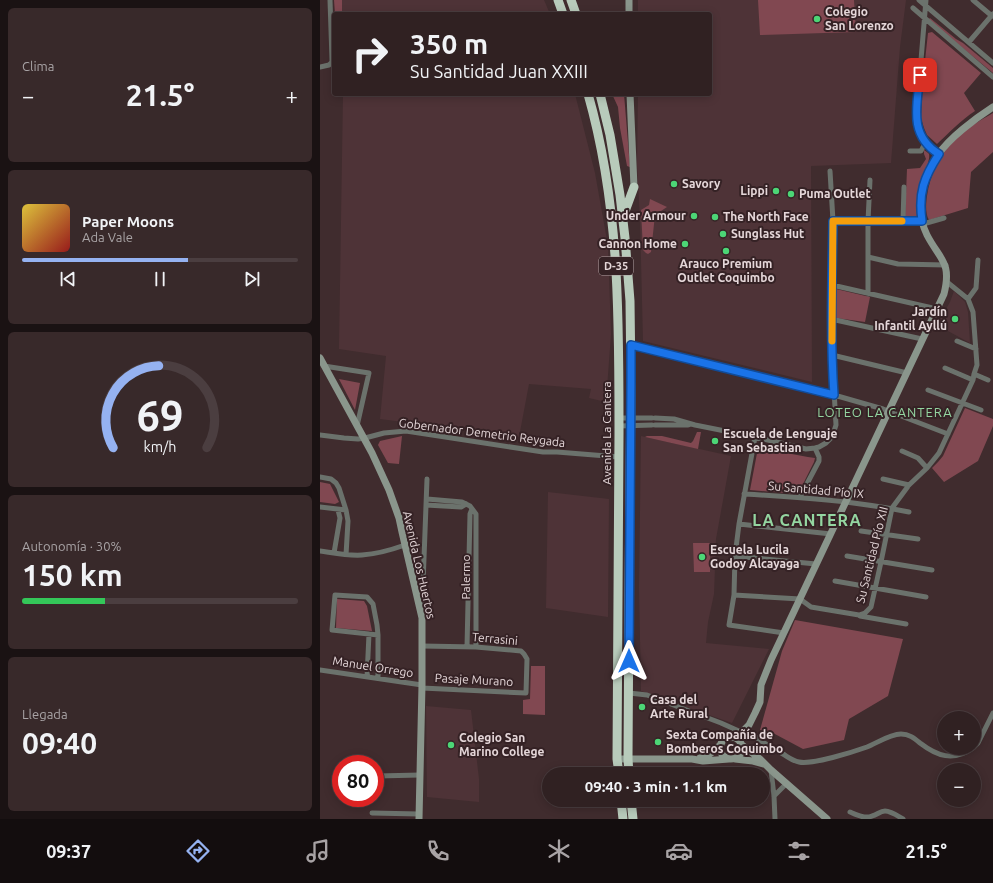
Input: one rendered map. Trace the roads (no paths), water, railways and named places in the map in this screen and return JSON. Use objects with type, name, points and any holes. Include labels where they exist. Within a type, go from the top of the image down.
[{"type":"highway","points":[[558,0],[562,12]]},
{"type":"highway","points":[[571,0],[575,12]]},
{"type":"highway","name":"Avenida La Cantera","points":[[589,96],[600,140],[608,192],[615,246],[617,286],[619,422],[618,767]]},
{"type":"highway","name":"Avenida La Cantera","points":[[600,96],[610,135],[620,195],[629,279],[631,422],[628,767]]},
{"type":"highway","points":[[608,192],[620,195],[630,192],[634,187]]},
{"type":"highway","points":[[623,217],[634,187]]},
{"type":"highway","points":[[622,807],[623,819]]},
{"type":"highway","points":[[632,807],[633,819]]},
{"type":"street","points":[[320,67],[329,65],[332,62],[330,0]]},
{"type":"street","points":[[629,0],[629,12]]},
{"type":"street","points":[[919,0],[993,62]]},
{"type":"street","points":[[926,0],[916,115],[918,129],[922,137],[927,144],[939,154]]},
{"type":"street","points":[[969,42],[992,15],[973,0]]},
{"type":"street","points":[[913,8],[993,77]]},
{"type":"street","points":[[630,96],[634,187]]},
{"type":"street","points":[[617,759],[702,758],[710,755],[725,739],[743,730],[748,725],[760,702],[761,685],[784,632],[944,294],[947,282],[946,265],[927,236],[922,223],[920,205],[921,195],[927,175],[939,154],[965,128],[993,107]]},
{"type":"street","points":[[910,151],[921,151],[927,144]]},
{"type":"street","points":[[619,422],[631,422],[653,418],[674,419],[806,449],[815,448],[829,440],[834,433],[836,425],[831,319],[833,221],[830,171]]},
{"type":"street","points":[[868,294],[868,221],[870,180]]},
{"type":"street","points":[[903,221],[904,188]]},
{"type":"street","points":[[833,221],[903,221],[922,223],[944,218]]},
{"type":"street","points":[[868,257],[898,264],[946,265]]},
{"type":"street","points":[[947,282],[968,299],[976,288],[978,260]]},
{"type":"street","points":[[832,285],[937,309]]},
{"type":"street","name":"Su Santidad Pío XII","points":[[734,595],[800,600],[811,608],[859,616],[867,612],[871,607],[882,562],[892,508],[909,485],[927,468],[939,453],[973,380],[977,365],[973,312],[968,299]]},
{"type":"street","points":[[831,319],[922,340]]},
{"type":"street","points":[[957,341],[976,349]]},
{"type":"street","points":[[631,345],[834,395],[888,410],[948,434]]},
{"type":"street","points":[[832,355],[907,373]]},
{"type":"street","name":"Avenida Los Huertos","points":[[320,358],[365,438],[379,465],[389,490],[399,518],[422,618],[419,817]]},
{"type":"street","points":[[324,366],[369,373],[357,426]]},
{"type":"street","points":[[945,368],[973,380]]},
{"type":"street","points":[[974,374],[988,380]]},
{"type":"street","points":[[928,390],[981,410]]},
{"type":"street","points":[[619,422],[653,425],[695,425]]},
{"type":"street","name":"Gobernador Demetrio Reygada","points":[[320,435],[344,438],[365,438],[406,431],[544,452],[619,457]]},
{"type":"street","points":[[755,437],[739,524],[735,556],[734,595],[730,625],[784,632]]},
{"type":"street","points":[[800,497],[819,461],[815,448]]},
{"type":"street","points":[[902,451],[918,458],[927,468]]},
{"type":"street","points":[[320,477],[331,479],[339,488],[348,521],[346,554]]},
{"type":"street","points":[[422,618],[427,479]]},
{"type":"street","points":[[883,479],[909,485]]},
{"type":"street","name":"Su Santidad Pío IX","points":[[744,494],[800,497],[846,502],[892,508],[909,512]]},
{"type":"street","points":[[427,499],[462,502],[470,506],[472,509]]},
{"type":"street","points":[[426,505],[461,507],[466,504]]},
{"type":"street","points":[[320,507],[346,510]]},
{"type":"street","name":"Palermo","points":[[467,647],[470,514],[472,509]]},
{"type":"street","name":"Palermo","points":[[472,509],[476,514],[476,647]]},
{"type":"street","points":[[334,553],[340,518],[338,510]]},
{"type":"street","points":[[739,524],[831,534]]},
{"type":"street","points":[[861,530],[918,539]]},
{"type":"street","points":[[320,551],[361,555],[388,551],[405,545]]},
{"type":"street","points":[[735,556],[816,564]]},
{"type":"street","points":[[848,556],[932,570]]},
{"type":"street","points":[[835,581],[926,597]]},
{"type":"street","points":[[378,635],[332,630],[335,595],[367,597],[371,601],[374,607],[378,635],[378,678]]},
{"type":"street","points":[[859,616],[906,624]]},
{"type":"street","points":[[367,677],[369,634]]},
{"type":"street","name":"Terrasini","points":[[422,646],[476,647],[518,650],[523,652],[526,656],[526,693]]},
{"type":"street","name":"Manuel Orrego","points":[[320,670],[422,686]]},
{"type":"street","name":"Pasaje Murano","points":[[422,686],[526,693]]},
{"type":"street","points":[[629,692],[647,695],[743,730],[792,759],[803,763],[845,754],[901,734],[913,737],[937,753]]},
{"type":"street","points":[[981,737],[993,713]]},
{"type":"street","points":[[692,759],[704,761],[732,759],[740,755],[742,752],[741,743],[743,730]]},
{"type":"street","points":[[730,737],[741,743],[769,767]]},
{"type":"street","points":[[721,744],[721,752],[725,758],[753,761],[769,767]]},
{"type":"street","points":[[770,768],[827,819]]},
{"type":"street","points":[[770,773],[774,796],[775,819]]},
{"type":"street","points":[[384,776],[420,775]]},
{"type":"street","points":[[774,796],[787,783]]},
{"type":"street","points":[[850,812],[857,817],[874,818],[880,812],[885,811],[903,819]]},
{"type":"street","points":[[372,813],[419,817]]},
{"type":"place","name":"Colegio San Lorenzo","points":[[817,19]]},
{"type":"place","name":"Savory","points":[[674,184]]},
{"type":"place","name":"Lippi","points":[[776,191]]},
{"type":"place","name":"Puma Outlet","points":[[791,194]]},
{"type":"place","name":"Under Armour","points":[[694,216]]},
{"type":"place","name":"The North Face","points":[[715,217]]},
{"type":"place","name":"Sunglass Hut","points":[[723,234]]},
{"type":"place","name":"Cannon Home","points":[[685,244]]},
{"type":"place","name":"Arauco Premium Outlet Coquimbo","points":[[726,251]]},
{"type":"place","name":"Jardín Infantil Ayllú","points":[[955,319]]},
{"type":"place","name":"Escuela de Lenguaje San Sebastian","points":[[715,441]]},
{"type":"place","name":"Escuela Lucila Godoy Alcayaga","points":[[702,557]]},
{"type":"place","name":"Casa del Arte Rural","points":[[642,707]]},
{"type":"place","name":"Sexta Compañía de Bomberos Coquimbo","points":[[658,742]]},
{"type":"place","name":"Colegio San Marino College","points":[[451,745]]},
{"type":"district","name":"LOTEO LA CANTERA","points":[[885,412]]},
{"type":"district","name":"LA CANTERA","points":[[807,520]]}]
